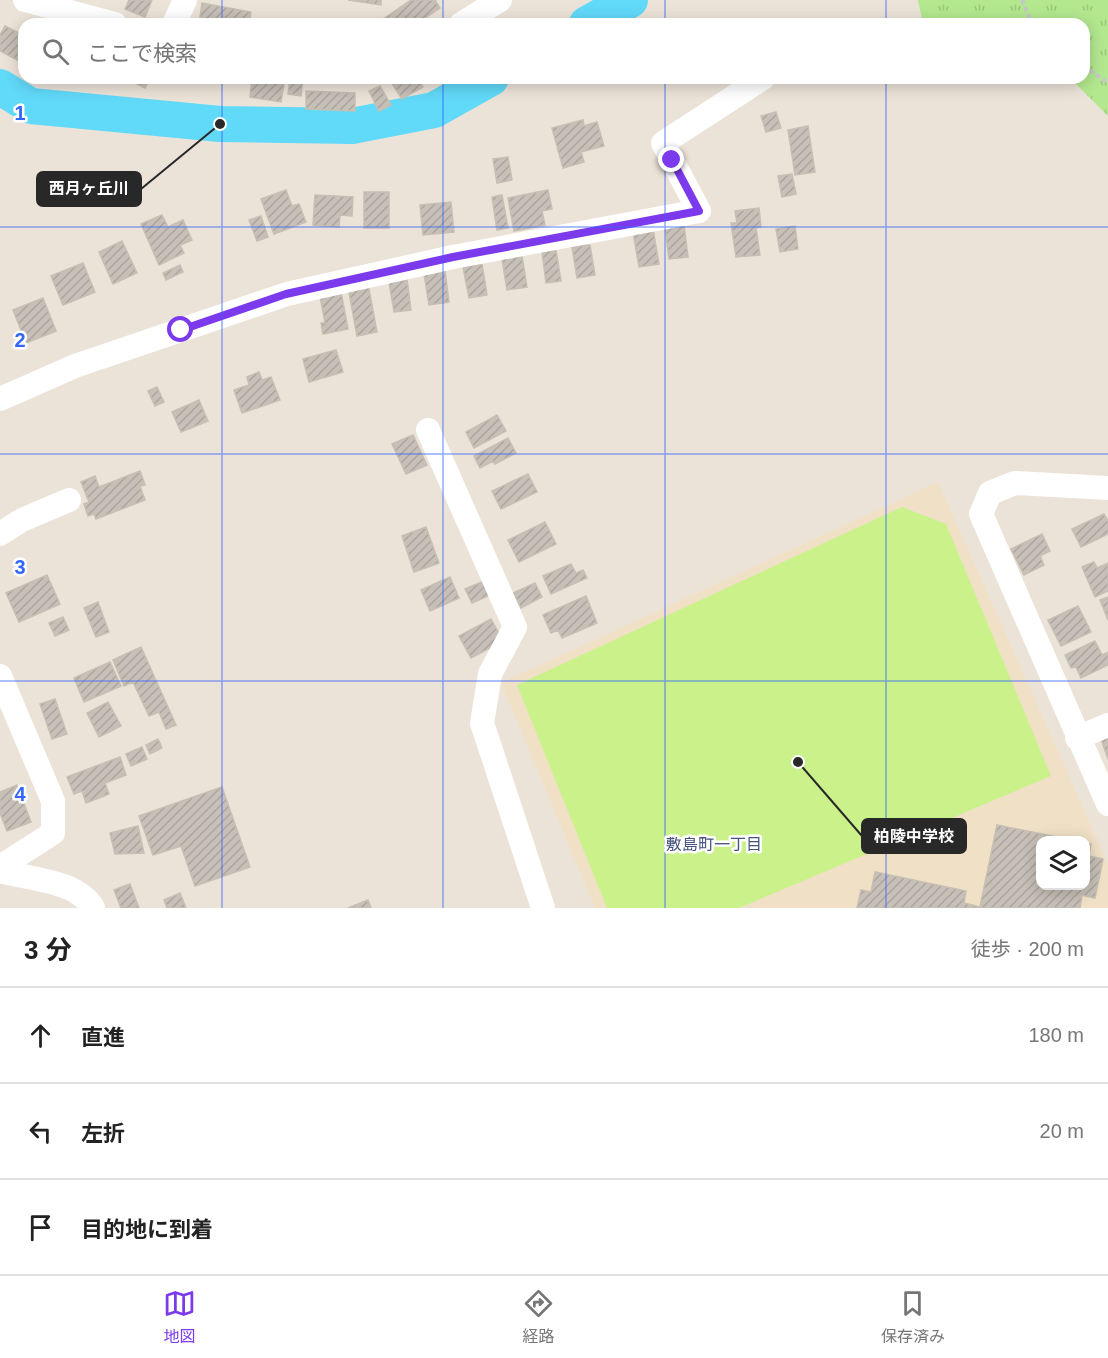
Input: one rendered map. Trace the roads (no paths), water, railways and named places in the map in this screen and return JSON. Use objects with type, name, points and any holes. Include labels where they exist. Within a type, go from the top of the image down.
[{"type":"street","points":[[25,0],[92,18]]},
{"type":"street","points":[[177,18],[185,0]]},
{"type":"street","points":[[471,18],[500,0]]},
{"type":"street","points":[[0,399],[75,366],[286,294],[453,257],[699,211],[663,143],[753,84]]},
{"type":"street","points":[[428,430],[515,627],[490,674],[482,723],[543,908]]},
{"type":"street","points":[[1108,488],[1015,483],[990,493],[981,514],[1077,738],[1108,804]]},
{"type":"street","points":[[0,534],[22,520],[69,500]]},
{"type":"street","points":[[0,676],[53,801],[53,833],[0,869]]},
{"type":"street","points":[[1077,738],[1108,725]]},
{"type":"street","points":[[0,869],[50,879],[89,901],[93,908]]},
{"type":"waterway","points":[[598,18],[630,0]]},
{"type":"waterway","points":[[0,87],[31,106],[220,124],[352,126],[434,110],[480,84]]},
{"type":"place","name":"西月ヶ丘川","points":[[220,124]]},
{"type":"place","name":"柏陵中学校","points":[[798,762]]},
{"type":"district","name":"敷島町一丁目","points":[[714,844]]}]
